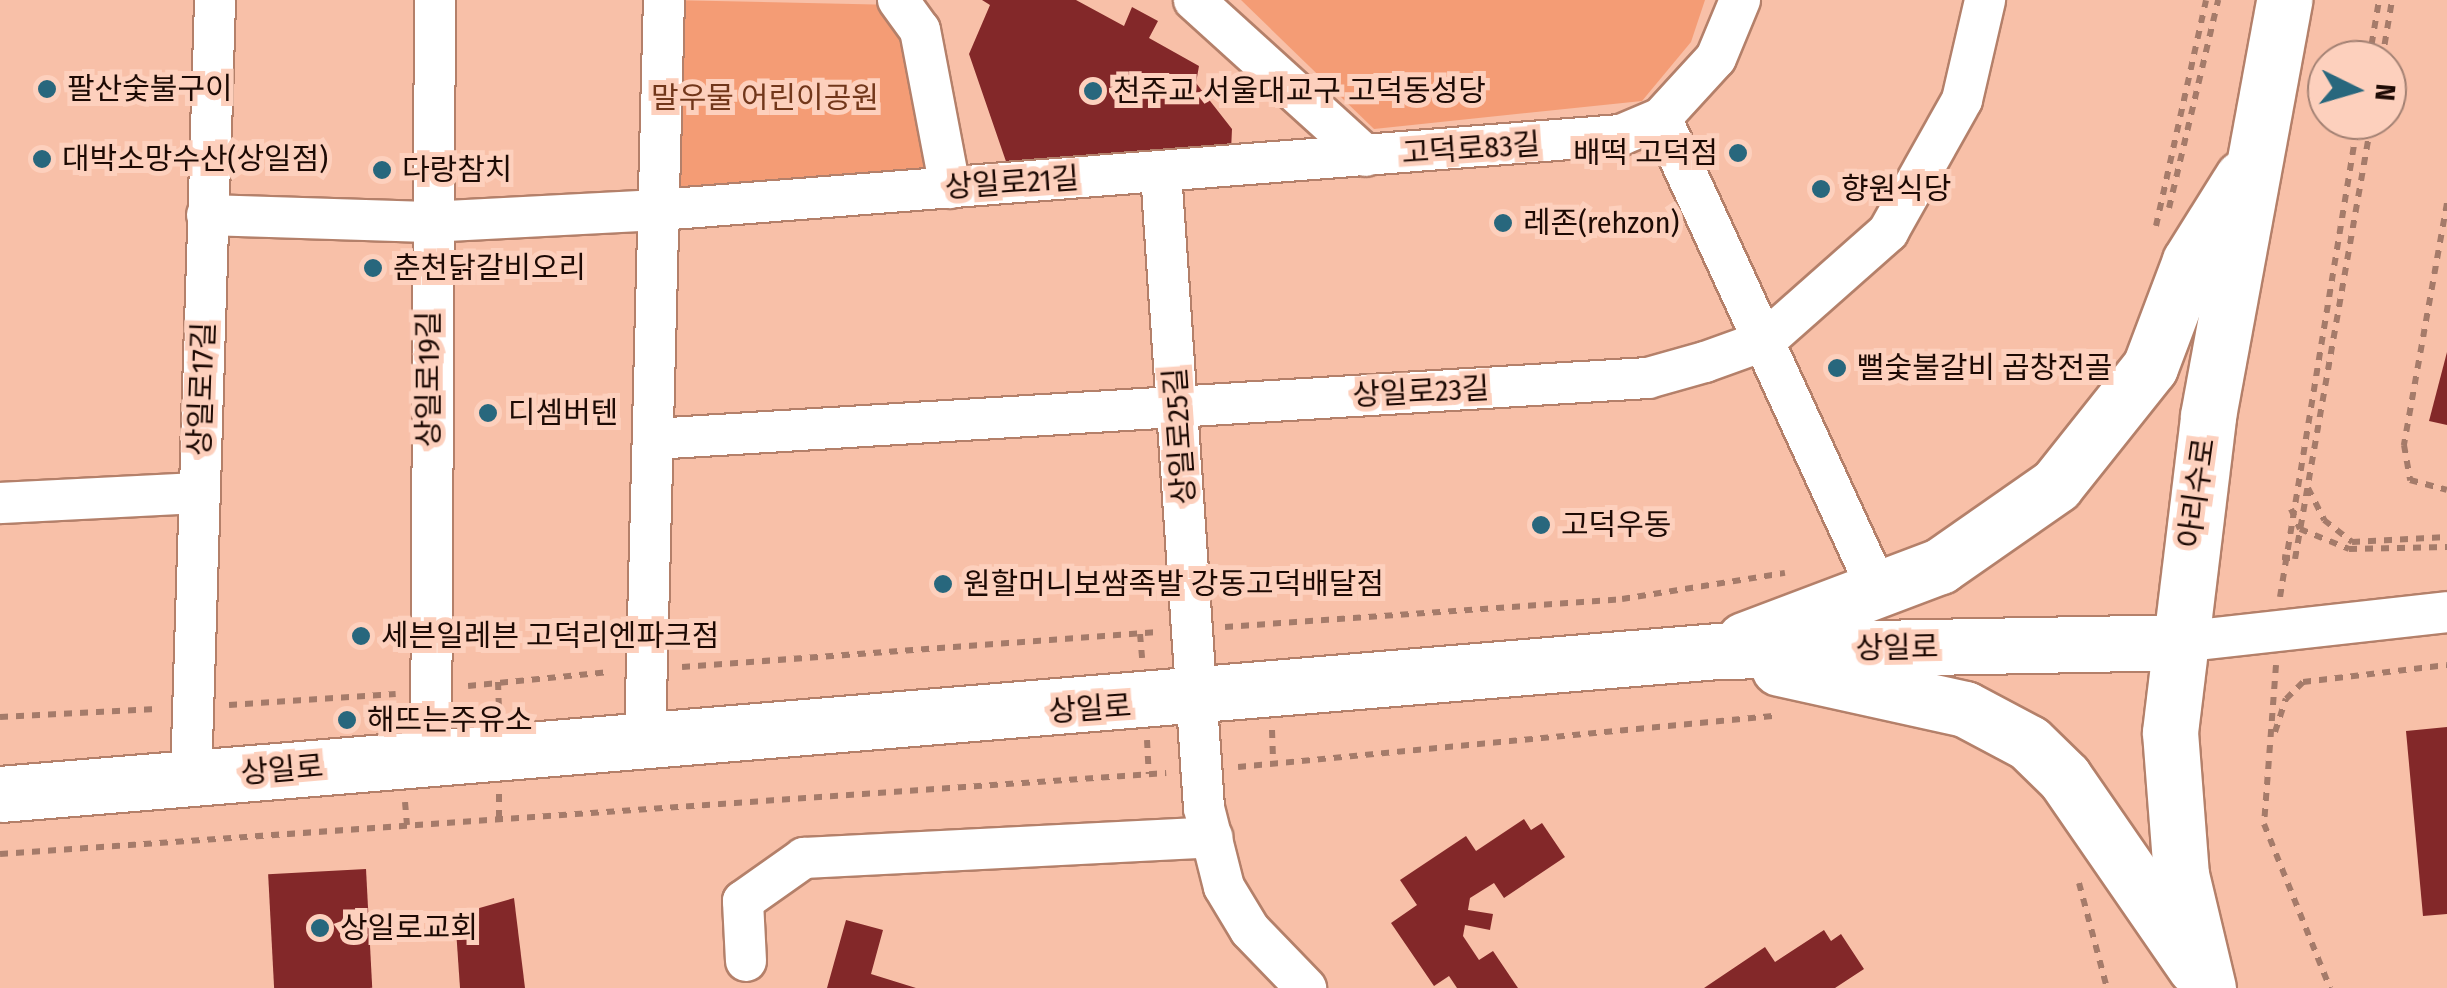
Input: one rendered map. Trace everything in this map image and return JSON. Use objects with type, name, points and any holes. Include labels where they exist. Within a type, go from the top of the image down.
[{"type":"main road","name":"아리수로","points":[[2206,983],[2168,770],[2208,416],[2284,0]]},
{"type":"main road","points":[[1718,651],[1868,566],[1990,539],[2102,437],[2150,367],[2190,261],[2260,148]]},
{"type":"main road","name":"상일로","points":[[0,794],[645,738],[1199,701],[1718,651],[2180,642]]},
{"type":"main road","points":[[1718,651],[1996,720],[2064,777],[2206,983]]},
{"type":"street","name":"상일로17길","points":[[191,778],[215,0]]},
{"type":"street","name":"상일로19길","points":[[430,758],[428,222],[435,0]]},
{"type":"street","points":[[645,738],[664,0]]},
{"type":"street","points":[[898,0],[920,30],[950,188]]},
{"type":"street","name":"고덕로83길","points":[[1194,0],[1366,156],[1621,135],[1661,118],[1716,58],[1740,0]]},
{"type":"street","name":"상일로23길","points":[[653,439],[1648,378],[1766,340],[1888,232],[1962,100],[1985,0]]},
{"type":"street","points":[[1661,118],[1868,566]]},
{"type":"street","name":"상일로21길","points":[[208,215],[428,222],[659,210],[1366,156]]},
{"type":"street","name":"상일로25길","points":[[1161,172],[1202,770],[1212,836],[1224,888],[1250,930],[1306,988]]},
{"type":"street","points":[[0,503],[198,493]]},
{"type":"street","points":[[2180,642],[2447,612]]},
{"type":"street","points":[[746,961],[743,901],[804,858],[1212,836]]},
{"type":"path","points":[[2154,234],[2206,0]]},
{"type":"path","points":[[2372,40],[2379,0]]},
{"type":"path","points":[[2385,40],[2392,0]]},
{"type":"path","points":[[2355,140],[2282,557],[2295,559],[2369,140]]},
{"type":"path","points":[[2447,203],[2404,444],[2410,480],[2447,490]]},
{"type":"path","points":[[2308,487],[2324,520],[2352,542],[2447,537]]},
{"type":"path","points":[[2291,508],[2300,529],[2348,549],[2447,548]]},
{"type":"path","points":[[0,717],[430,690],[646,669],[1622,599],[1808,570],[1868,566]]},
{"type":"path","points":[[2330,988],[2264,824],[2272,742],[2286,699],[2303,682],[2447,665]]},
{"type":"path","points":[[0,854],[1202,770],[1792,714]]},
{"type":"green space","name":"말우물 어린이공원","points":[[668,0],[898,5],[945,183],[664,205]]},
{"type":"green space","points":[[1241,0],[1705,0],[1691,42],[1642,101],[1374,129]]},
{"type":"building","name":"천주교 서울대교구 고덕동성당","points":[[982,0],[1076,0],[1124,26],[1132,7],[1158,21],[1149,38],[1199,66],[1196,83],[1232,129],[1231,151],[1011,176],[969,54],[990,5]]},
{"type":"building","points":[[2447,352],[2447,425],[2429,421]]},
{"type":"building","points":[[2447,727],[2447,914],[2423,916],[2406,731]]},
{"type":"building","points":[[1524,819],[1531,830],[1542,823],[1565,857],[1504,898],[1494,883],[1470,898],[1468,910],[1493,914],[1490,930],[1465,925],[1463,936],[1479,960],[1493,951],[1518,988],[1457,988],[1449,976],[1434,986],[1391,923],[1417,905],[1400,880],[1466,836],[1476,851]]},
{"type":"building","name":"상일로교회","points":[[366,869],[372,988],[274,988],[268,874]]},
{"type":"building","points":[[514,898],[525,988],[460,988],[455,915]]},
{"type":"building","points":[[846,920],[883,930],[871,974],[916,988],[827,988]]},
{"type":"building","points":[[1824,930],[1831,941],[1841,934],[1864,969],[1835,988],[1704,988],[1765,947],[1775,962]]},
{"type":"place","name":"팔산숯불구이","points":[[47,89]]},
{"type":"place","name":"천주교 서울대교구 고덕동성당","points":[[1093,91]]},
{"type":"place","name":"배떡 고덕점","points":[[1738,153]]},
{"type":"place","name":"대박소망수산(상일점)","points":[[42,159]]},
{"type":"place","name":"다랑참치","points":[[382,170]]},
{"type":"place","name":"향원식당","points":[[1821,189]]},
{"type":"place","name":"레존(rehzon)","points":[[1503,223]]},
{"type":"place","name":"춘천닭갈비오리","points":[[373,268]]},
{"type":"place","name":"뻘숯불갈비 곱창전골","points":[[1837,368]]},
{"type":"place","name":"디셈버텐","points":[[488,413]]},
{"type":"place","name":"고덕우동","points":[[1541,525]]},
{"type":"place","name":"원할머니보쌈족발 강동고덕배달점","points":[[943,584]]},
{"type":"place","name":"세븐일레븐 고덕리엔파크점","points":[[361,636]]},
{"type":"place","name":"해뜨는주유소","points":[[347,720]]},
{"type":"place","name":"상일로교회","points":[[320,928]]}]
